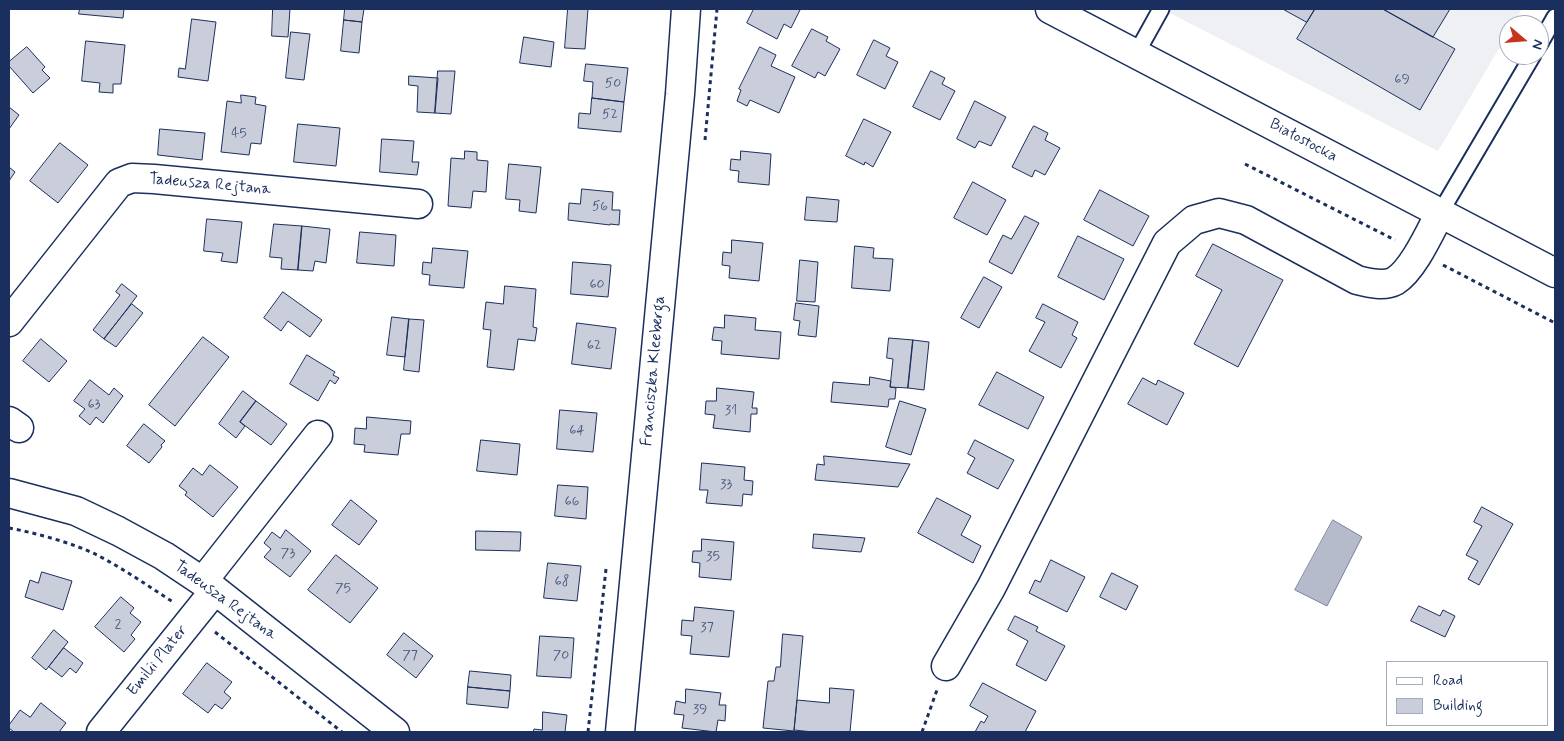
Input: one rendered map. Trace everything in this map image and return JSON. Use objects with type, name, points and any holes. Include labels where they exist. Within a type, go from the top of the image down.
[{"type":"street","name":"Franciszka Kleeberga","points":[[620,732],[680,94],[686,9]]},
{"type":"street","name":"Białostocka","points":[[1050,9],[1555,273]]},
{"type":"street","name":"Tadeusza Rejtana","points":[[9,322],[119,183],[132,178],[418,204]]},
{"type":"street","points":[[946,666],[991,588],[1167,243],[1194,220],[1219,213],[1246,220],[1357,280],[1374,284],[1394,282],[1409,270],[1440,213]]},
{"type":"street","name":"Emilii Plater","points":[[101,732],[318,436]]},
{"type":"street","name":"Tadeusza Rejtana","points":[[9,493],[76,511],[156,552],[209,586],[394,732]]},
{"type":"lane","points":[[1136,54],[1155,23],[1161,9]]},
{"type":"lane","points":[[1440,213],[1527,65]]},
{"type":"path","points":[[922,732],[946,666]]},
{"type":"shaded area","points":[[1162,9],[1522,9],[1519,15],[1499,15],[1499,49],[1438,151]]},
{"type":"water","points":[[1333,520],[1362,537],[1327,606],[1295,590]]},
{"type":"building","points":[[80,9],[124,9],[123,18],[79,14]]},
{"type":"building","points":[[273,9],[290,9],[288,37],[272,36]]},
{"type":"building","points":[[345,9],[364,9],[362,22],[344,20]]},
{"type":"building","points":[[568,9],[588,9],[585,49],[565,48]]},
{"type":"building","points":[[754,9],[800,10],[791,28],[784,24],[777,39],[747,23]]},
{"type":"building","points":[[1283,9],[1315,9],[1307,22]]},
{"type":"building","points":[[1315,9],[1383,9],[1455,49],[1420,110],[1297,39]]},
{"type":"building","points":[[1383,9],[1450,9],[1433,37]]},
{"type":"building","points":[[192,19],[216,22],[208,81],[178,77],[179,68],[185,69]]},
{"type":"building","points":[[344,20],[362,22],[359,53],[341,51]]},
{"type":"building","points":[[812,29],[828,37],[826,41],[840,49],[825,76],[818,72],[815,78],[792,66]]},
{"type":"building","points":[[291,32],[310,34],[304,80],[286,78]]},
{"type":"building","points":[[524,37],[554,42],[551,67],[520,63]]},
{"type":"building","points":[[874,40],[890,48],[886,56],[898,62],[885,89],[857,75]]},
{"type":"building","points":[[86,41],[125,45],[121,84],[113,84],[113,93],[99,92],[100,83],[82,81]]},
{"type":"building","points":[[27,47],[45,67],[42,70],[50,78],[33,93],[9,66],[9,62]]},
{"type":"building","points":[[760,47],[776,55],[771,66],[795,77],[779,113],[750,100],[747,106],[737,101],[741,90],[739,89]]},
{"type":"building","points":[[586,64],[628,68],[624,102],[592,98],[593,82],[584,81]]},
{"type":"building","points":[[438,71],[455,71],[451,114],[435,113]]},
{"type":"building","points":[[931,71],[945,78],[942,84],[955,91],[940,120],[913,107]]},
{"type":"building","points":[[409,76],[438,78],[435,113],[417,112],[418,86],[409,85]]},
{"type":"building","points":[[241,95],[256,97],[255,104],[266,106],[261,144],[251,143],[249,155],[221,152],[227,101],[241,103]]},
{"type":"building","points":[[592,98],[624,102],[621,132],[578,128],[579,113],[590,114]]},
{"type":"building","points":[[975,101],[1006,117],[991,146],[979,141],[975,148],[957,139]]},
{"type":"building","points":[[9,107],[19,115],[9,129]]},
{"type":"building","points":[[864,119],[891,132],[873,167],[865,162],[864,165],[846,156]]},
{"type":"building","points":[[298,124],[340,128],[336,166],[294,162]]},
{"type":"building","points":[[1034,126],[1048,133],[1045,140],[1060,148],[1045,175],[1035,170],[1032,177],[1012,167]]},
{"type":"building","points":[[160,129],[205,133],[202,160],[158,155]]},
{"type":"building","points":[[382,139],[414,141],[412,162],[419,162],[417,175],[380,172]]},
{"type":"building","points":[[60,143],[88,165],[58,203],[30,181]]},
{"type":"building","points":[[465,151],[477,152],[477,160],[488,161],[486,192],[473,191],[471,208],[448,206],[451,158],[464,159]]},
{"type":"building","points":[[741,151],[771,154],[769,185],[738,182],[739,171],[730,170],[731,159],[740,160]]},
{"type":"building","points":[[509,164],[541,167],[536,213],[519,211],[520,200],[506,199]]},
{"type":"building","points":[[9,167],[15,172],[9,181]]},
{"type":"building","points":[[973,182],[1006,200],[987,235],[954,218]]},
{"type":"building","points":[[582,189],[613,192],[612,210],[620,210],[619,225],[568,220],[569,203],[580,204]]},
{"type":"building","points":[[1100,190],[1149,216],[1133,246],[1084,220]]},
{"type":"building","points":[[807,197],[839,200],[837,222],[805,220]]},
{"type":"building","points":[[1025,216],[1039,223],[1012,274],[989,262],[1003,235],[1011,239]]},
{"type":"building","points":[[207,219],[242,222],[237,263],[221,261],[223,253],[204,251]]},
{"type":"building","points":[[274,224],[302,226],[298,270],[281,269],[282,258],[270,257]]},
{"type":"building","points":[[302,226],[330,229],[326,263],[315,261],[313,271],[298,270]]},
{"type":"building","points":[[360,232],[396,235],[394,266],[357,263]]},
{"type":"building","points":[[1078,236],[1124,259],[1104,300],[1058,277]]},
{"type":"building","points":[[732,240],[763,243],[759,281],[729,278],[730,266],[722,265],[723,252],[731,253]]},
{"type":"building","points":[[1213,244],[1283,280],[1238,367],[1194,344],[1222,290],[1196,276]]},
{"type":"building","points":[[855,246],[874,248],[873,258],[893,259],[890,291],[852,288]]},
{"type":"building","points":[[433,248],[468,251],[464,288],[429,285],[430,275],[422,274],[423,262],[431,263]]},
{"type":"building","points":[[800,260],[818,262],[815,302],[797,301]]},
{"type":"building","points":[[573,262],[611,265],[608,297],[571,294]]},
{"type":"building","points":[[984,277],[1002,287],[979,328],[961,318]]},
{"type":"building","points":[[122,284],[137,296],[104,339],[93,330],[120,295],[116,292]]},
{"type":"building","points":[[505,286],[536,289],[533,327],[537,328],[535,341],[518,339],[514,370],[487,367],[491,330],[483,329],[486,302],[503,304]]},
{"type":"building","points":[[283,292],[322,320],[310,337],[288,321],[281,331],[264,318]]},
{"type":"building","points":[[796,303],[819,306],[816,337],[798,335],[800,321],[794,320]]},
{"type":"building","points":[[132,304],[143,313],[116,347],[104,339]]},
{"type":"building","points":[[1043,304],[1078,322],[1072,335],[1077,338],[1061,368],[1029,351],[1045,322],[1036,318]]},
{"type":"building","points":[[725,315],[756,318],[755,330],[781,332],[779,359],[721,354],[722,341],[712,340],[714,327],[724,328]]},
{"type":"building","points":[[392,317],[409,319],[405,357],[387,355]]},
{"type":"building","points":[[409,319],[424,320],[419,372],[404,370]]},
{"type":"building","points":[[577,323],[616,328],[611,369],[572,364]]},
{"type":"building","points":[[203,337],[229,357],[175,426],[149,405]]},
{"type":"building","points":[[889,338],[913,340],[908,388],[890,387],[893,359],[887,358]]},
{"type":"building","points":[[41,339],[67,361],[49,382],[23,361]]},
{"type":"building","points":[[913,340],[929,342],[924,390],[908,388]]},
{"type":"building","points":[[307,355],[335,372],[333,375],[339,378],[335,384],[330,380],[318,401],[290,384]]},
{"type":"building","points":[[997,372],[1044,397],[1028,429],[979,405]]},
{"type":"building","points":[[870,377],[891,381],[890,387],[896,388],[895,399],[889,399],[888,407],[831,402],[833,382],[869,385]]},
{"type":"building","points":[[1143,378],[1156,385],[1158,380],[1184,393],[1167,425],[1128,404]]},
{"type":"building","points":[[90,380],[109,395],[114,388],[123,396],[103,423],[96,417],[90,425],[79,416],[85,409],[74,401]]},
{"type":"building","points":[[717,388],[754,392],[752,408],[757,408],[757,414],[751,414],[750,432],[713,428],[715,415],[705,414],[706,401],[716,401]]},
{"type":"building","points":[[243,391],[256,401],[240,422],[245,426],[236,438],[219,424]]},
{"type":"building","points":[[256,401],[287,424],[271,445],[240,422]]},
{"type":"building","points":[[900,401],[926,409],[911,455],[886,447]]},
{"type":"building","points":[[560,410],[597,413],[593,452],[557,449]]},
{"type":"building","points":[[367,417],[411,421],[410,434],[401,434],[398,455],[364,452],[365,445],[354,444],[355,428],[366,429]]},
{"type":"building","points":[[144,424],[165,441],[149,463],[127,446]]},
{"type":"building","points":[[481,440],[520,444],[517,475],[477,471]]},
{"type":"building","points":[[975,440],[1014,460],[998,489],[967,473],[975,458],[968,454]]},
{"type":"building","points":[[824,456],[910,464],[898,487],[815,480],[817,464],[824,465]]},
{"type":"building","points":[[702,463],[745,467],[744,480],[753,481],[752,495],[743,494],[742,506],[706,503],[708,490],[700,490]]},
{"type":"building","points":[[210,465],[238,487],[213,517],[185,495],[187,492],[179,486],[193,468],[202,475]]},
{"type":"building","points":[[558,485],[588,487],[586,519],[555,516]]},
{"type":"building","points":[[937,498],[971,516],[961,535],[981,546],[973,563],[918,533]]},
{"type":"building","points":[[351,500],[377,521],[359,545],[332,525]]},
{"type":"building","points":[[1482,507],[1513,524],[1479,585],[1468,579],[1478,561],[1466,555],[1482,526],[1474,522]]},
{"type":"building","points":[[286,530],[311,551],[290,577],[264,557],[271,549],[264,543],[272,532],[280,538]]},
{"type":"building","points":[[476,531],[521,532],[520,551],[476,550]]},
{"type":"building","points":[[814,534],[865,538],[861,552],[813,548]]},
{"type":"building","points":[[702,539],[734,542],[731,580],[699,577],[700,563],[692,562],[693,551],[701,551]]},
{"type":"building","points":[[336,555],[378,588],[350,623],[308,590]]},
{"type":"building","points":[[1051,560],[1085,577],[1067,612],[1029,593],[1035,580],[1040,582]]},
{"type":"building","points":[[548,563],[581,566],[577,601],[544,598]]},
{"type":"building","points":[[42,572],[72,581],[63,610],[25,597],[30,580],[38,583]]},
{"type":"building","points":[[1112,573],[1138,586],[1126,610],[1100,597]]},
{"type":"building","points":[[121,597],[134,608],[130,613],[141,622],[131,635],[135,639],[124,652],[95,627]]},
{"type":"building","points":[[1419,606],[1440,616],[1443,610],[1455,616],[1445,637],[1411,621]]},
{"type":"building","points":[[695,607],[734,611],[729,657],[690,654],[692,636],[681,635],[682,620],[693,621]]},
{"type":"building","points":[[1015,616],[1038,627],[1036,631],[1065,646],[1046,681],[1016,665],[1028,641],[1008,630]]},
{"type":"building","points":[[54,630],[68,642],[46,670],[32,658]]},
{"type":"building","points":[[404,633],[433,656],[416,678],[387,655]]},
{"type":"building","points":[[783,634],[803,636],[794,731],[763,728],[768,681],[774,681],[776,667],[780,667]]},
{"type":"building","points":[[540,636],[574,638],[571,678],[537,676]]},
{"type":"building","points":[[64,648],[83,663],[76,673],[70,668],[62,677],[49,667]]},
{"type":"building","points":[[207,663],[232,682],[224,692],[231,698],[222,709],[215,704],[208,713],[183,694]]},
{"type":"building","points":[[470,671],[511,675],[510,691],[468,687]]},
{"type":"building","points":[[983,683],[1036,711],[1025,732],[975,732],[981,721],[984,723],[988,716],[970,706]]},
{"type":"building","points":[[468,687],[510,691],[508,708],[467,704]]},
{"type":"building","points":[[830,688],[854,690],[850,732],[794,730],[797,700],[829,703]]},
{"type":"building","points":[[686,689],[721,693],[719,705],[726,705],[725,721],[718,720],[716,732],[682,728],[684,715],[674,714],[676,701],[685,703]]},
{"type":"building","points":[[41,703],[66,723],[59,732],[14,732],[9,728],[9,725],[20,710],[30,717]]},
{"type":"building","points":[[543,712],[567,715],[565,732],[533,732],[534,729],[542,730]]}]
